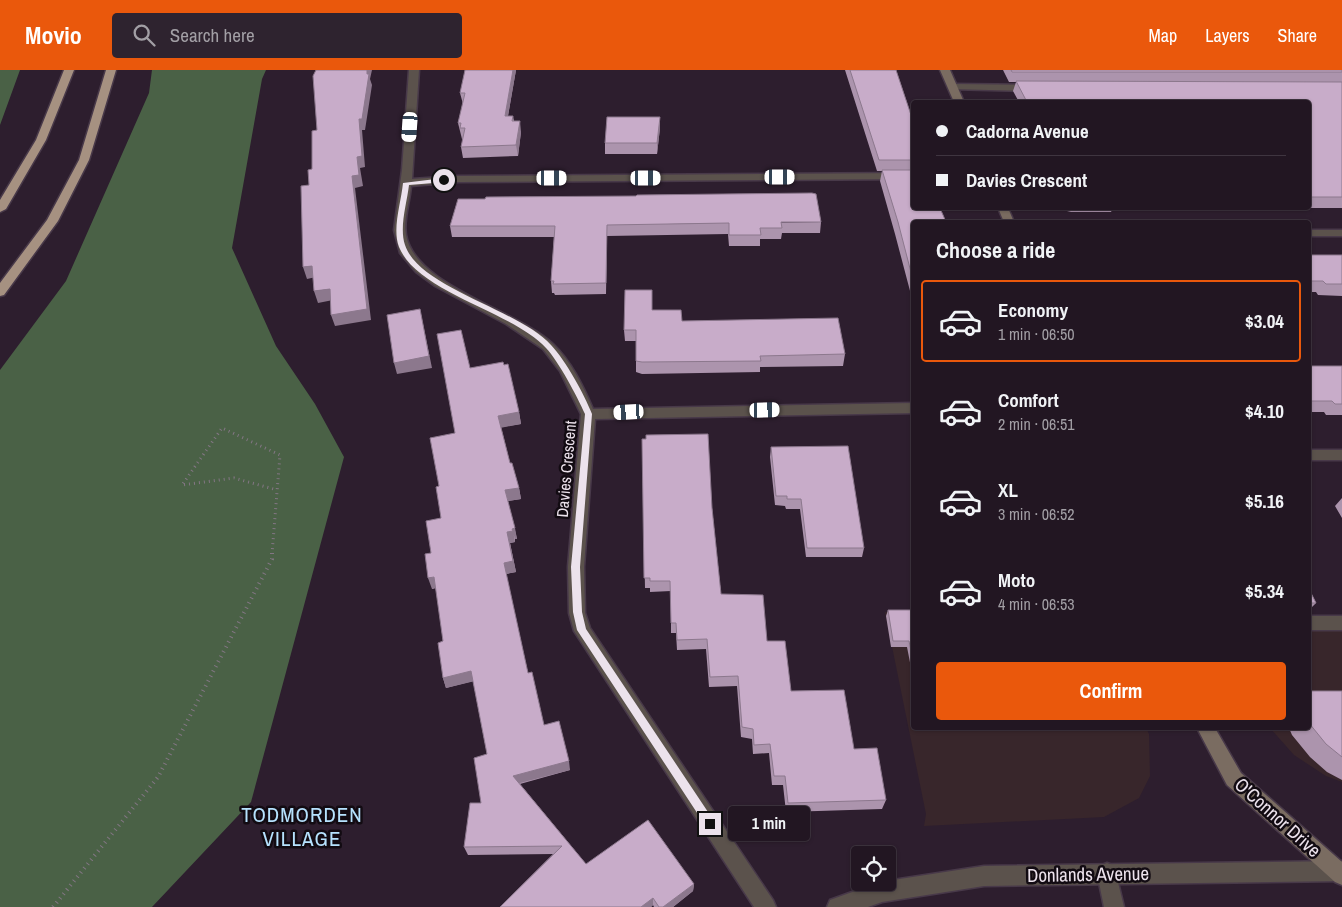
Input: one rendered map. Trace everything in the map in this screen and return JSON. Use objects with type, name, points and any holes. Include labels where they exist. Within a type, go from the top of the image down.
[{"type":"highway","points":[[0,210],[41,140],[69,70]]},
{"type":"highway","points":[[0,292],[52,221],[84,160],[111,70]]},
{"type":"main road","points":[[945,70],[958,100]]},
{"type":"main road","name":"O'Connor Drive","points":[[1207,730],[1234,780],[1341,872]]},
{"type":"street","name":"Davies Crescent","points":[[414,70],[406,183],[399,235],[407,256],[432,279],[526,329],[549,346],[580,396],[588,414],[576,567],[577,612],[582,630],[766,907]]},
{"type":"street","points":[[952,88],[1044,88]]},
{"type":"street","points":[[406,183],[458,179],[911,176]]},
{"type":"street","points":[[1311,233],[1342,233]]},
{"type":"street","points":[[588,414],[911,408]]},
{"type":"street","points":[[1311,455],[1342,455]]},
{"type":"street","points":[[1311,623],[1342,623]]},
{"type":"street","name":"Donlands Avenue","points":[[837,907],[882,892],[984,876],[1107,873],[1341,872]]},
{"type":"street","points":[[1107,873],[1114,907]]},
{"type":"path","points":[[53,907],[158,777],[272,559],[280,455],[222,428],[182,485],[234,478],[277,490]]},
{"type":"shaded area","points":[[885,612],[911,612],[911,730],[1147,730],[1149,734],[1150,776],[1139,798],[1104,817],[924,826],[926,814]]},
{"type":"shaded area","points":[[1311,615],[1342,615],[1342,782],[1326,776],[1294,755],[1272,730],[1311,730]]},
{"type":"green space","points":[[0,70],[20,70],[0,125]]},
{"type":"green space","points":[[152,70],[266,70],[262,79],[232,248],[276,346],[315,404],[344,457],[251,802],[152,907],[0,907],[0,370],[66,281],[149,93]]},
{"type":"building","points":[[316,70],[367,70],[367,74],[369,74],[362,119],[359,119],[362,156],[357,157],[359,175],[352,176],[367,309],[331,315],[330,289],[314,291],[312,266],[303,267],[301,186],[309,185],[308,170],[312,169],[312,131],[317,130],[313,76]]},
{"type":"building","points":[[465,70],[513,70],[505,116],[513,116],[512,121],[520,121],[516,145],[461,147],[465,128],[460,128],[461,123],[458,123],[465,93],[460,93]]},
{"type":"building","points":[[850,70],[896,70],[911,115],[911,160],[879,160]]},
{"type":"building","points":[[1011,70],[1342,70],[1342,72],[1012,72]]},
{"type":"building","points":[[1016,81],[1342,82],[1342,197],[1311,197],[1311,100],[1026,100]]},
{"type":"building","points":[[607,117],[660,117],[657,143],[605,143]]},
{"type":"building","points":[[882,170],[911,170],[911,210],[941,210],[945,220],[911,220],[911,272]]},
{"type":"building","points":[[816,194],[821,222],[781,222],[782,228],[760,228],[761,235],[729,235],[729,223],[607,225],[606,283],[553,284],[554,281],[551,281],[555,226],[450,226],[458,199],[485,199],[486,197]]},
{"type":"building","points":[[1311,255],[1342,255],[1342,284],[1326,284],[1323,281],[1311,281]]},
{"type":"building","points":[[625,290],[652,290],[652,310],[681,310],[682,321],[838,318],[845,354],[760,356],[761,361],[636,361],[636,330],[624,330]]},
{"type":"building","points":[[420,309],[429,356],[394,363],[387,315]]},
{"type":"building","points":[[461,330],[470,368],[503,362],[504,365],[508,364],[519,412],[498,416],[510,463],[512,463],[519,488],[505,490],[515,528],[512,529],[513,531],[507,532],[513,561],[504,563],[528,673],[532,672],[544,725],[559,721],[569,761],[513,776],[586,864],[648,820],[694,884],[663,907],[659,907],[653,898],[641,907],[500,907],[562,846],[464,847],[470,803],[481,803],[474,758],[487,754],[471,671],[443,678],[438,643],[443,641],[434,577],[428,578],[425,554],[431,553],[426,521],[441,518],[436,487],[439,486],[430,438],[455,433],[437,334]]},
{"type":"building","points":[[1311,366],[1342,366],[1342,404],[1335,404],[1332,401],[1311,401]]},
{"type":"building","points":[[708,434],[712,508],[721,594],[763,595],[767,641],[785,641],[791,691],[844,690],[854,749],[877,748],[886,800],[788,803],[785,776],[774,776],[770,744],[754,745],[753,729],[742,727],[738,676],[710,677],[707,639],[677,640],[676,623],[671,623],[670,581],[650,581],[650,578],[644,578],[642,439],[646,439],[646,435]]},
{"type":"building","points":[[848,446],[864,548],[807,548],[801,499],[787,499],[787,496],[776,496],[771,447]]},
{"type":"building","points":[[1311,593],[1316,603],[1311,603]]},
{"type":"building","points":[[888,610],[911,610],[911,651],[909,641],[893,641]]},
{"type":"building","points":[[1311,691],[1342,691],[1342,757],[1326,744],[1311,725]]},
{"type":"district","name":"TODMORDEN VILLAGE","points":[[302,826]]},
{"type":"route","points":[[444,180],[406,183],[399,235],[402,246],[407,256],[432,279],[526,329],[549,346],[580,396],[588,414],[576,567],[577,612],[582,630],[710,824]]}]
